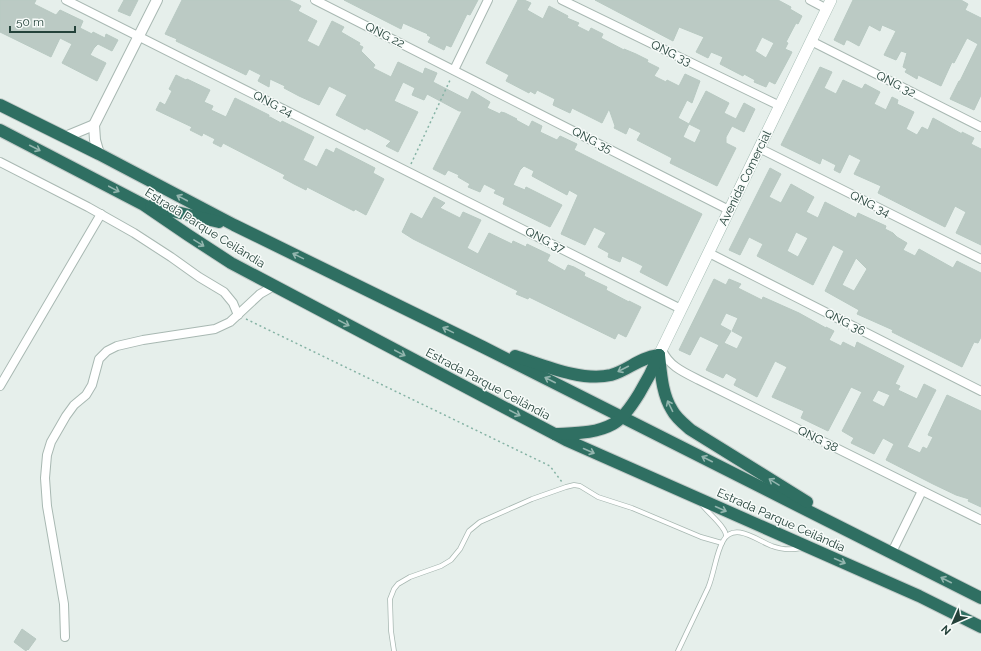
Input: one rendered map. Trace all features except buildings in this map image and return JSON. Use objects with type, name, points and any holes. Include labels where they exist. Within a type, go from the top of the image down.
[{"type":"highway","name":"Estrada Parque Ceilândia","points":[[0,105],[99,154],[234,225],[483,347],[981,598]]},
{"type":"highway","name":"Estrada Parque Ceilândia","points":[[0,130],[144,205],[231,263],[554,434],[919,596],[981,627]]},
{"type":"highway","points":[[144,205],[234,225]]},
{"type":"highway","points":[[483,347],[568,373],[592,376],[611,375],[642,359],[660,352]]},
{"type":"highway","points":[[554,434],[589,432],[612,425],[623,417],[645,382],[660,352]]},
{"type":"highway","points":[[660,352],[663,383],[671,410],[691,430],[867,540]]},
{"type":"main road","name":"Avenida Comercial","points":[[660,352],[829,4]]},
{"type":"street","name":"QNG 24","points":[[66,0],[408,171]]},
{"type":"street","points":[[99,154],[94,125],[157,0]]},
{"type":"street","name":"QNG 22","points":[[315,0],[454,70]]},
{"type":"street","points":[[454,70],[488,0]]},
{"type":"street","name":"QNG 33","points":[[562,0],[780,106]]},
{"type":"street","points":[[810,0],[829,4]]},
{"type":"street","name":"QNG 32","points":[[811,41],[981,127]]},
{"type":"street","name":"QNG 35","points":[[454,70],[729,210]]},
{"type":"street","points":[[65,137],[94,125]]},
{"type":"street","name":"QNG 34","points":[[759,148],[981,259]]},
{"type":"street","points":[[0,162],[101,214],[134,233],[198,277],[224,292],[233,303],[238,315]]},
{"type":"street","name":"QNG 37","points":[[408,171],[681,309]]},
{"type":"street","points":[[0,386],[101,214]]},
{"type":"street","name":"QNG 36","points":[[708,253],[981,391]]},
{"type":"street","points":[[65,637],[64,604],[47,506],[45,478],[47,456],[51,442],[59,427],[74,406],[86,395],[92,385],[99,359],[107,351],[117,346],[143,340],[215,329],[230,322],[260,294],[274,286]]},
{"type":"street","name":"QNG 38","points":[[660,352],[667,361],[681,371],[981,520]]},
{"type":"street","points":[[892,552],[922,491]]},
{"type":"lane","points":[[394,651],[391,631],[390,599],[398,584],[410,576],[441,566],[451,560],[460,549],[470,531],[480,522],[532,499],[566,487],[574,485],[580,486],[598,497],[632,508],[701,537],[722,543]]},
{"type":"lane","points":[[698,499],[704,509],[724,529],[726,536]]},
{"type":"lane","points":[[678,651],[708,588],[722,543],[726,536],[740,532],[782,549],[790,550],[809,548]]},
{"type":"path","points":[[408,171],[454,70]]},
{"type":"path","points":[[238,315],[550,466],[566,487]]}]
